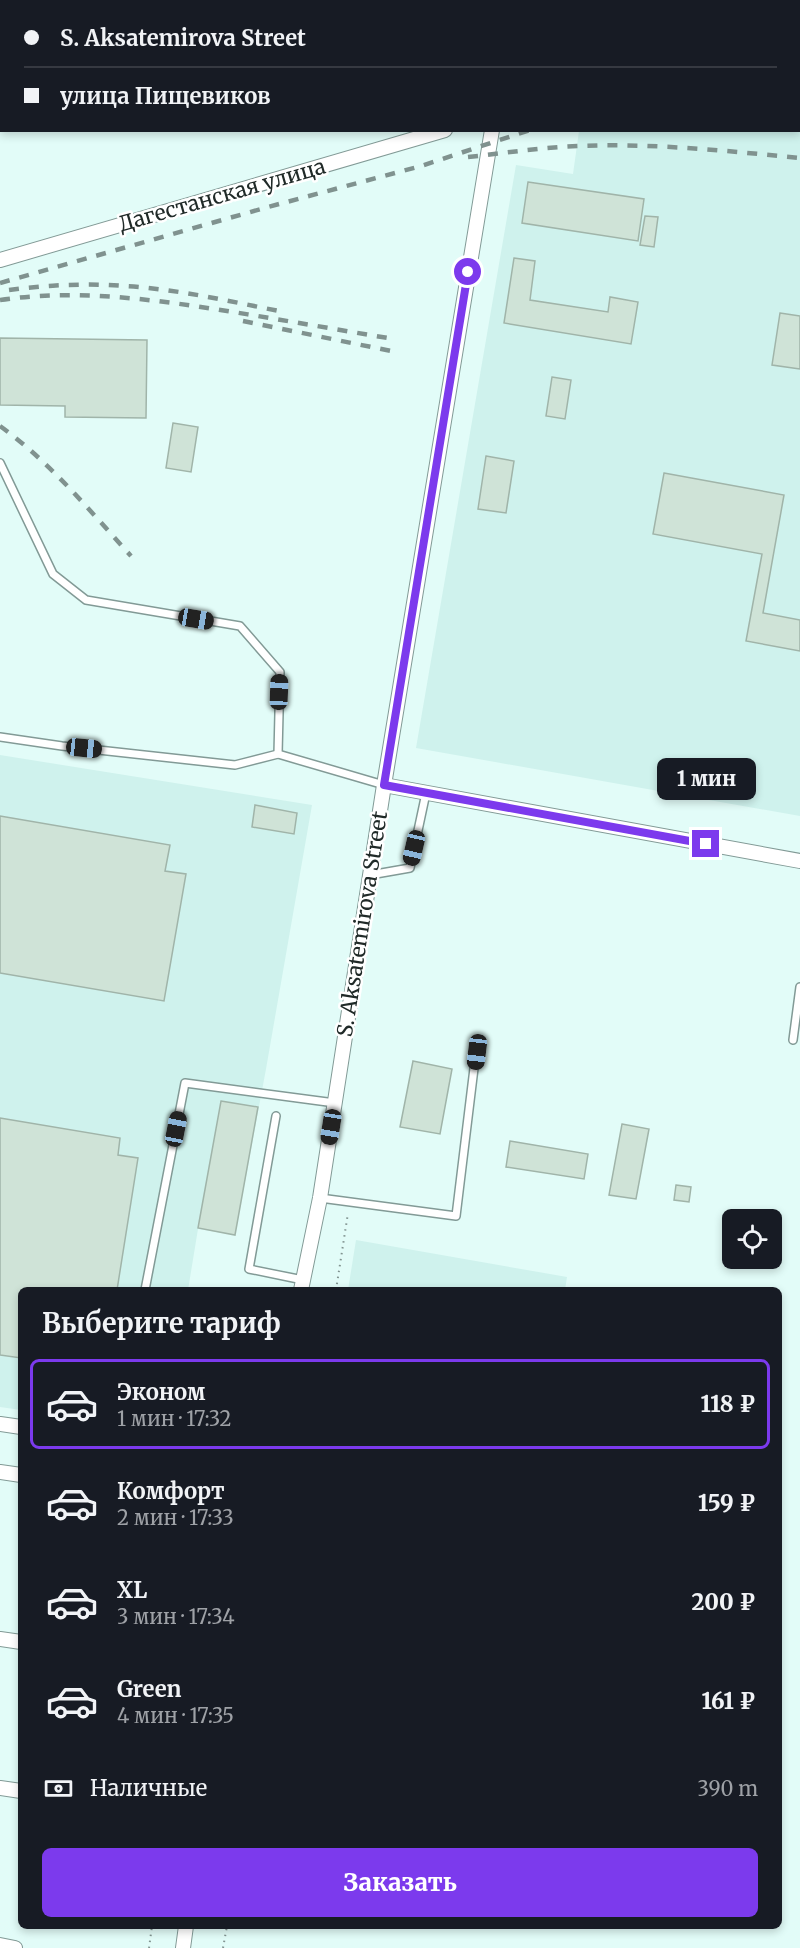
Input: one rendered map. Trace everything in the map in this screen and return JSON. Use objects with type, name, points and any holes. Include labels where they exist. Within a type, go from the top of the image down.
[{"type":"street","name":"Дагестанская улица","points":[[0,260],[438,132]]},
{"type":"street","name":"S. Aksatemirova Street","points":[[302,1285],[320,1198],[384,785],[492,132]]},
{"type":"street","points":[[384,785],[800,861]]},
{"type":"street","points":[[0,1424],[18,1427]]},
{"type":"street","points":[[0,1472],[18,1475]]},
{"type":"street","points":[[0,1639],[18,1642]]},
{"type":"street","points":[[0,1788],[18,1791]]},
{"type":"street","points":[[183,1948],[186,1929]]},
{"type":"street","points":[[0,1945],[15,1948]]},
{"type":"lane","points":[[0,464],[53,574],[86,600],[240,626],[280,672],[278,754]]},
{"type":"lane","points":[[0,737],[235,765],[278,754],[384,785]]},
{"type":"lane","points":[[370,875],[410,868],[426,792]]},
{"type":"lane","points":[[793,1040],[800,987]]},
{"type":"lane","points":[[320,1198],[456,1216],[477,1052]]},
{"type":"lane","points":[[146,1287],[185,1083],[335,1103]]},
{"type":"lane","points":[[276,1116],[249,1269],[302,1285]]},
{"type":"path","points":[[336,1287],[350,1202]]},
{"type":"path","points":[[148,1948],[151,1929]]},
{"type":"path","points":[[223,1948],[226,1929]]},
{"type":"shaded area","points":[[579,132],[800,132],[800,816],[416,748],[516,165],[573,174]]},
{"type":"shaded area","points":[[0,755],[312,805],[235,1235],[198,1229],[188,1287],[18,1287],[18,1410],[0,1407]]},
{"type":"shaded area","points":[[356,1240],[567,1277],[565,1287],[348,1287]]},
{"type":"building","points":[[528,182],[644,199],[638,241],[522,223]]},
{"type":"building","points":[[645,216],[658,217],[654,247],[640,245]]},
{"type":"building","points":[[514,258],[535,261],[530,300],[608,312],[610,297],[638,302],[631,344],[504,323]]},
{"type":"building","points":[[780,313],[800,316],[800,369],[772,365]]},
{"type":"building","points":[[0,338],[147,340],[146,418],[65,417],[65,406],[0,405]]},
{"type":"building","points":[[552,377],[571,380],[565,419],[546,416]]},
{"type":"building","points":[[173,423],[198,427],[191,472],[166,468]]},
{"type":"building","points":[[486,456],[514,461],[506,513],[478,509]]},
{"type":"building","points":[[664,473],[784,495],[763,613],[800,620],[800,651],[746,641],[762,554],[653,534]]},
{"type":"building","points":[[255,805],[297,813],[294,834],[252,827]]},
{"type":"building","points":[[0,816],[170,845],[165,871],[186,874],[164,1001],[0,973]]},
{"type":"building","points":[[413,1061],[452,1069],[440,1134],[400,1127]]},
{"type":"building","points":[[221,1101],[258,1107],[235,1235],[198,1228]]},
{"type":"building","points":[[0,1118],[120,1138],[118,1155],[138,1158],[117,1287],[18,1287],[18,1358],[0,1355]]},
{"type":"building","points":[[622,1124],[649,1129],[636,1199],[609,1195]]},
{"type":"building","points":[[510,1141],[588,1154],[584,1179],[506,1167]]},
{"type":"building","points":[[676,1185],[691,1187],[689,1202],[674,1200]]},
{"type":"railway","points":[[0,283],[421,166],[524,132]]},
{"type":"railway","points":[[468,157],[608,145],[691,148],[800,158]]},
{"type":"railway","points":[[9,290],[52,286],[110,285],[163,290],[279,311]]},
{"type":"railway","points":[[0,300],[57,295],[142,299],[394,339]]},
{"type":"railway","points":[[243,321],[391,351]]},
{"type":"railway","points":[[0,426],[53,471],[131,556]]},
{"type":"route","points":[[468,272],[384,785],[706,844]]}]
